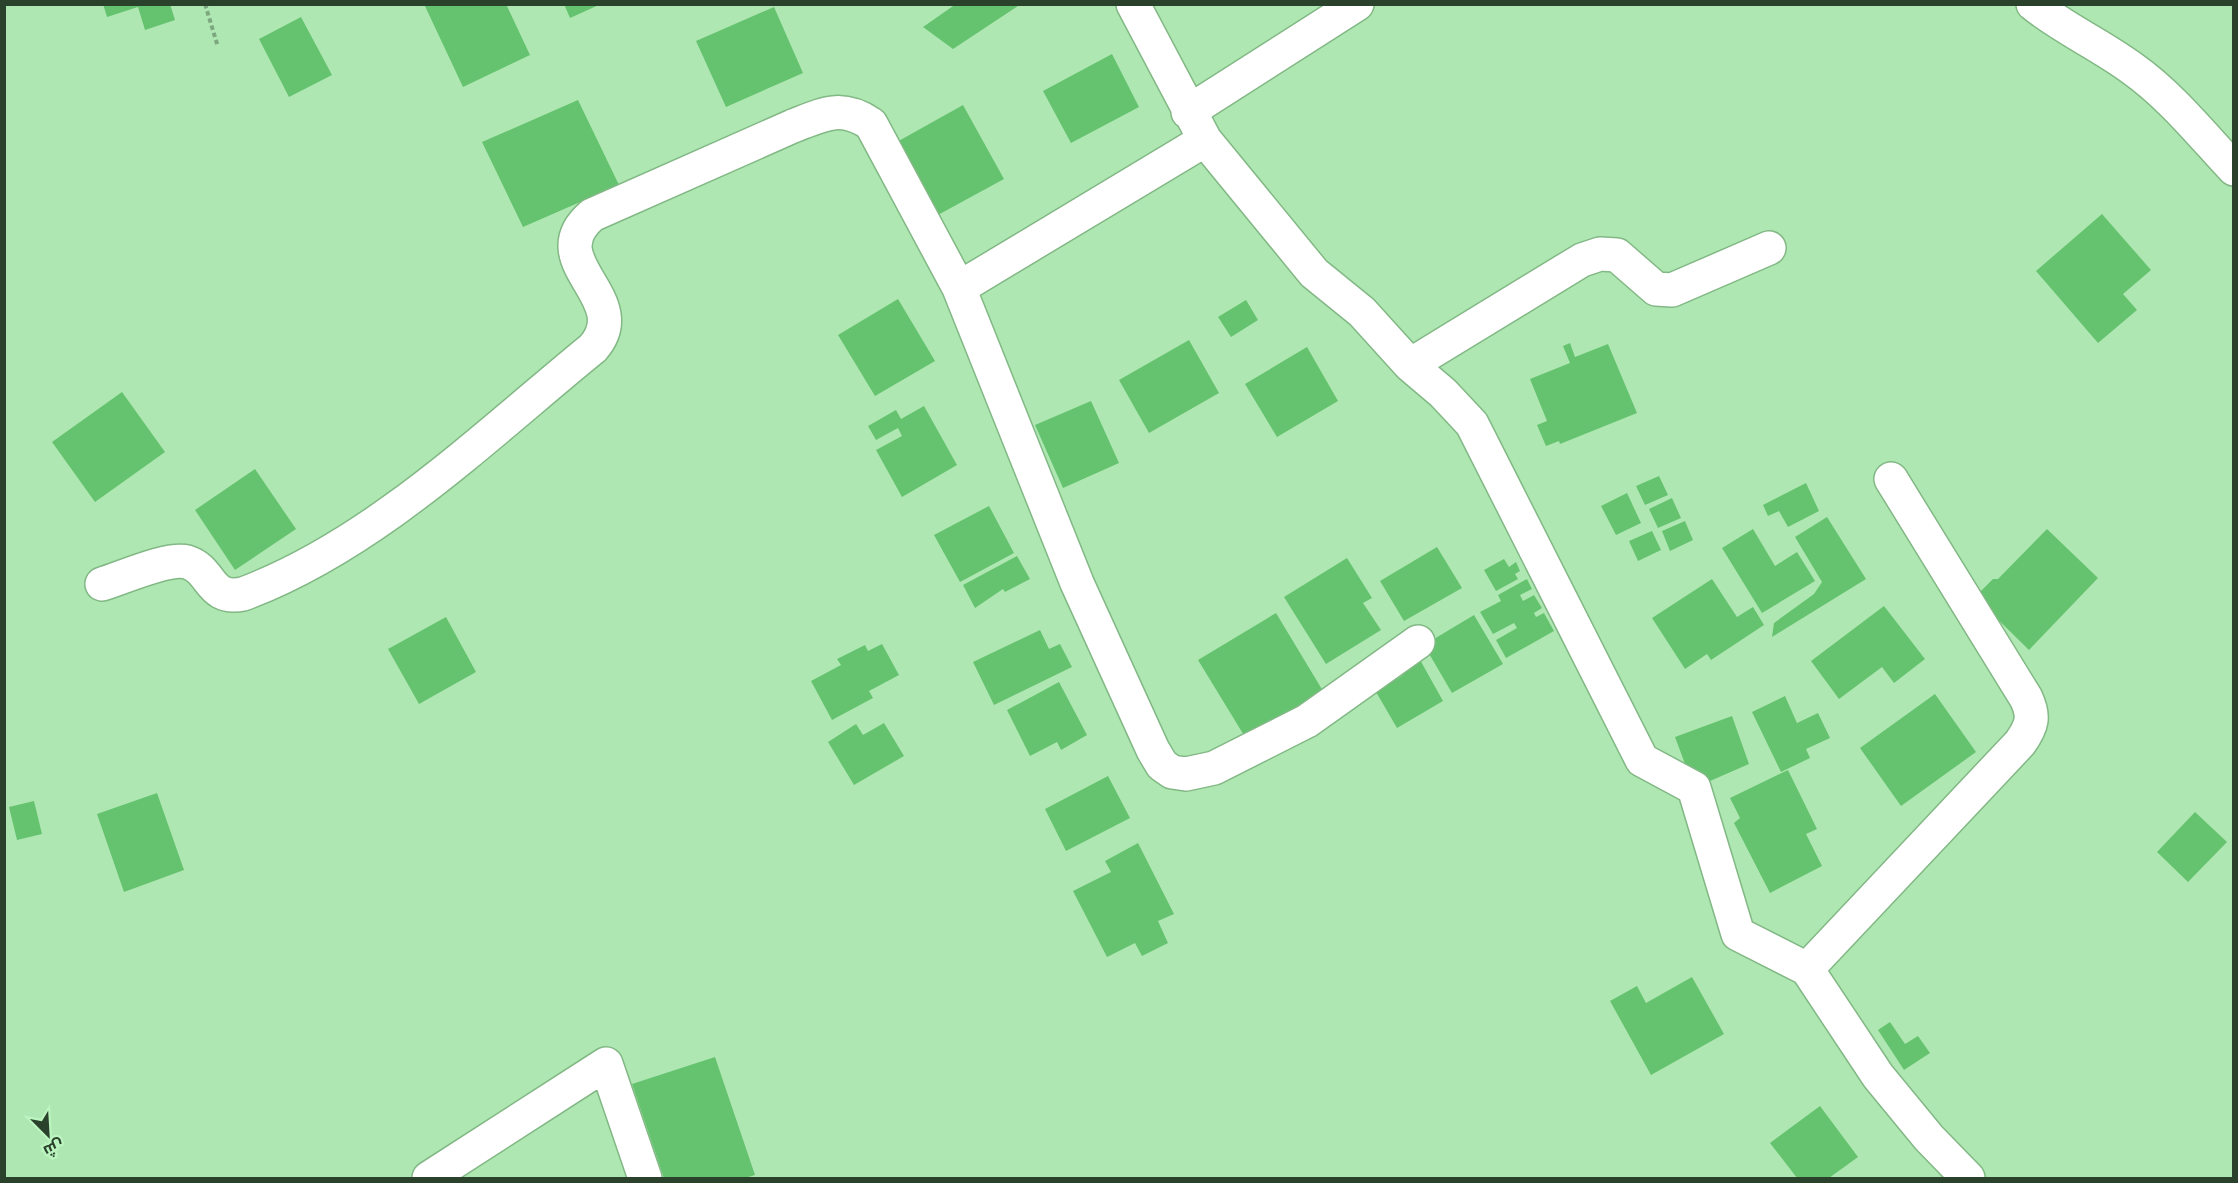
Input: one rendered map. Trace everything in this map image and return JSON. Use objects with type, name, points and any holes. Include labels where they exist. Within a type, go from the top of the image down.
[{"type":"street","points":[[1133,4],[1204,140],[1314,273],[1362,312],[1410,365],[1443,393],[1472,424],[1642,760],[1694,788],[1738,934],[1807,969],[1878,1076],[1929,1138],[1968,1179]]},
{"type":"street","points":[[1188,112],[1357,4]]},
{"type":"street","points":[[2033,4],[2050,18],[2134,69],[2165,97],[2234,169]]},
{"type":"street","points":[[102,584],[178,560],[195,566],[218,591],[234,596],[243,594],[358,537],[593,348],[603,336],[606,322],[602,308],[575,252],[574,238],[580,226],[592,215],[827,113],[856,114],[871,124],[959,288],[1077,583],[1153,750],[1162,765],[1172,772],[1186,774],[1214,768],[1307,721],[1418,642]]},
{"type":"street","points":[[959,288],[1204,140]]},
{"type":"street","points":[[1410,365],[1582,260],[1600,254],[1617,255],[1656,289],[1672,290],[1769,248]]},
{"type":"street","points":[[1807,969],[2020,743],[2032,726],[2032,712],[2026,698],[1891,479]]},
{"type":"street","points":[[429,1179],[606,1064],[645,1179]]},
{"type":"path","points":[[205,4],[218,47]]},
{"type":"building","points":[[103,4],[170,4],[175,20],[145,30],[138,7],[107,17]]},
{"type":"building","points":[[424,4],[506,4],[530,55],[463,87]]},
{"type":"building","points":[[564,4],[601,4],[570,18]]},
{"type":"building","points":[[956,4],[1021,4],[953,49],[923,27]]},
{"type":"building","points":[[774,7],[803,73],[726,107],[696,41]]},
{"type":"building","points":[[301,17],[332,75],[289,97],[259,39]]},
{"type":"building","points":[[1112,54],[1139,107],[1071,143],[1043,91]]},
{"type":"building","points":[[578,100],[619,185],[523,227],[482,142]]},
{"type":"building","points":[[963,105],[1004,179],[936,216],[895,143]]},
{"type":"building","points":[[2102,214],[2151,270],[2123,294],[2137,310],[2098,343],[2036,271]]},
{"type":"building","points":[[898,299],[935,361],[875,396],[838,335]]},
{"type":"building","points":[[1246,300],[1258,320],[1231,337],[1218,317]]},
{"type":"building","points":[[1189,340],[1219,393],[1149,433],[1119,380]]},
{"type":"building","points":[[1570,343],[1575,357],[1608,344],[1637,413],[1560,444],[1559,441],[1546,446],[1537,425],[1547,421],[1530,379],[1570,363],[1563,346]]},
{"type":"building","points":[[1307,347],[1338,401],[1277,437],[1245,384]]},
{"type":"building","points":[[122,392],[165,452],[95,502],[52,442]]},
{"type":"building","points":[[1091,401],[1119,463],[1063,488],[1035,425]]},
{"type":"building","points":[[924,406],[957,465],[902,497],[876,450],[902,436],[898,428],[876,440],[868,426],[896,410],[901,419]]},
{"type":"building","points":[[255,469],[296,529],[235,570],[195,510]]},
{"type":"building","points":[[1659,476],[1668,495],[1645,505],[1636,486]]},
{"type":"building","points":[[1806,483],[1819,511],[1788,527],[1779,511],[1768,516],[1763,505]]},
{"type":"building","points":[[1627,493],[1641,523],[1616,535],[1601,506]]},
{"type":"building","points":[[1672,498],[1681,518],[1658,528],[1649,509]]},
{"type":"building","points":[[989,506],[1014,553],[960,582],[934,535]]},
{"type":"building","points":[[1827,517],[1866,579],[1772,637],[1774,623],[1814,594],[1822,582],[1795,537]]},
{"type":"building","points":[[1685,521],[1693,540],[1670,551],[1662,531]]},
{"type":"building","points":[[1753,529],[1775,566],[1797,552],[1815,581],[1762,613],[1722,548]]},
{"type":"building","points":[[2047,529],[2098,578],[2029,650],[1975,597],[1993,579],[1998,579]]},
{"type":"building","points":[[1652,531],[1661,550],[1638,561],[1629,541]]},
{"type":"building","points":[[1437,547],[1462,588],[1404,621],[1380,581]]},
{"type":"building","points":[[1017,556],[1030,579],[1005,592],[1003,589],[975,608],[963,585]]},
{"type":"building","points":[[1347,558],[1372,598],[1363,603],[1381,630],[1326,664],[1284,597]]},
{"type":"building","points":[[1504,559],[1509,567],[1516,562],[1520,571],[1515,574],[1518,579],[1496,591],[1484,570]]},
{"type":"building","points":[[1527,579],[1532,589],[1520,595],[1523,601],[1534,595],[1542,608],[1534,613],[1536,617],[1544,613],[1554,631],[1506,658],[1496,640],[1517,628],[1514,623],[1493,634],[1480,612],[1501,601],[1498,595]]},
{"type":"building","points":[[1712,579],[1737,617],[1753,607],[1764,625],[1711,660],[1707,654],[1685,669],[1652,618]]},
{"type":"building","points":[[1884,606],[1925,659],[1894,683],[1882,667],[1839,699],[1811,661]]},
{"type":"building","points":[[1276,613],[1323,691],[1245,737],[1198,660]]},
{"type":"building","points":[[1474,615],[1503,664],[1452,693],[1424,645]]},
{"type":"building","points":[[446,617],[476,672],[419,704],[388,649]]},
{"type":"building","points":[[1040,630],[1049,649],[1060,644],[1072,667],[994,705],[973,662]]},
{"type":"building","points":[[882,644],[899,675],[869,691],[873,698],[832,720],[811,681],[841,665],[837,659],[865,645],[868,651]]},
{"type":"building","points":[[1419,658],[1443,701],[1397,728],[1372,685],[1393,672],[1397,679],[1403,675],[1400,668]]},
{"type":"building","points":[[1059,682],[1087,735],[1061,750],[1057,742],[1030,756],[1007,710]]},
{"type":"building","points":[[1935,694],[1976,752],[1901,806],[1860,748]]},
{"type":"building","points":[[1785,696],[1797,723],[1818,713],[1830,738],[1806,749],[1810,758],[1781,772],[1752,712]]},
{"type":"building","points":[[1732,716],[1749,764],[1694,788],[1675,737]]},
{"type":"building","points":[[884,723],[904,756],[854,785],[828,742],[856,724],[863,735]]},
{"type":"building","points":[[1788,770],[1817,829],[1806,834],[1822,866],[1770,893],[1734,823],[1740,818],[1730,798]]},
{"type":"building","points":[[1108,776],[1130,818],[1066,851],[1045,809]]},
{"type":"building","points":[[157,793],[184,870],[124,892],[97,814]]},
{"type":"building","points":[[34,801],[42,834],[17,840],[9,807]]},
{"type":"building","points":[[2195,812],[2227,842],[2188,882],[2157,852]]},
{"type":"building","points":[[1138,843],[1174,914],[1158,921],[1168,943],[1142,956],[1135,943],[1107,957],[1073,891],[1111,872],[1105,861]]},
{"type":"building","points":[[1692,977],[1724,1034],[1651,1075],[1610,1001],[1637,986],[1646,1003]]},
{"type":"building","points":[[1890,1022],[1905,1044],[1918,1036],[1930,1053],[1904,1070],[1878,1030]]},
{"type":"building","points":[[715,1057],[755,1175],[745,1178],[664,1178],[632,1084]]},
{"type":"building","points":[[1820,1106],[1858,1157],[1829,1178],[1797,1178],[1770,1143]]}]
